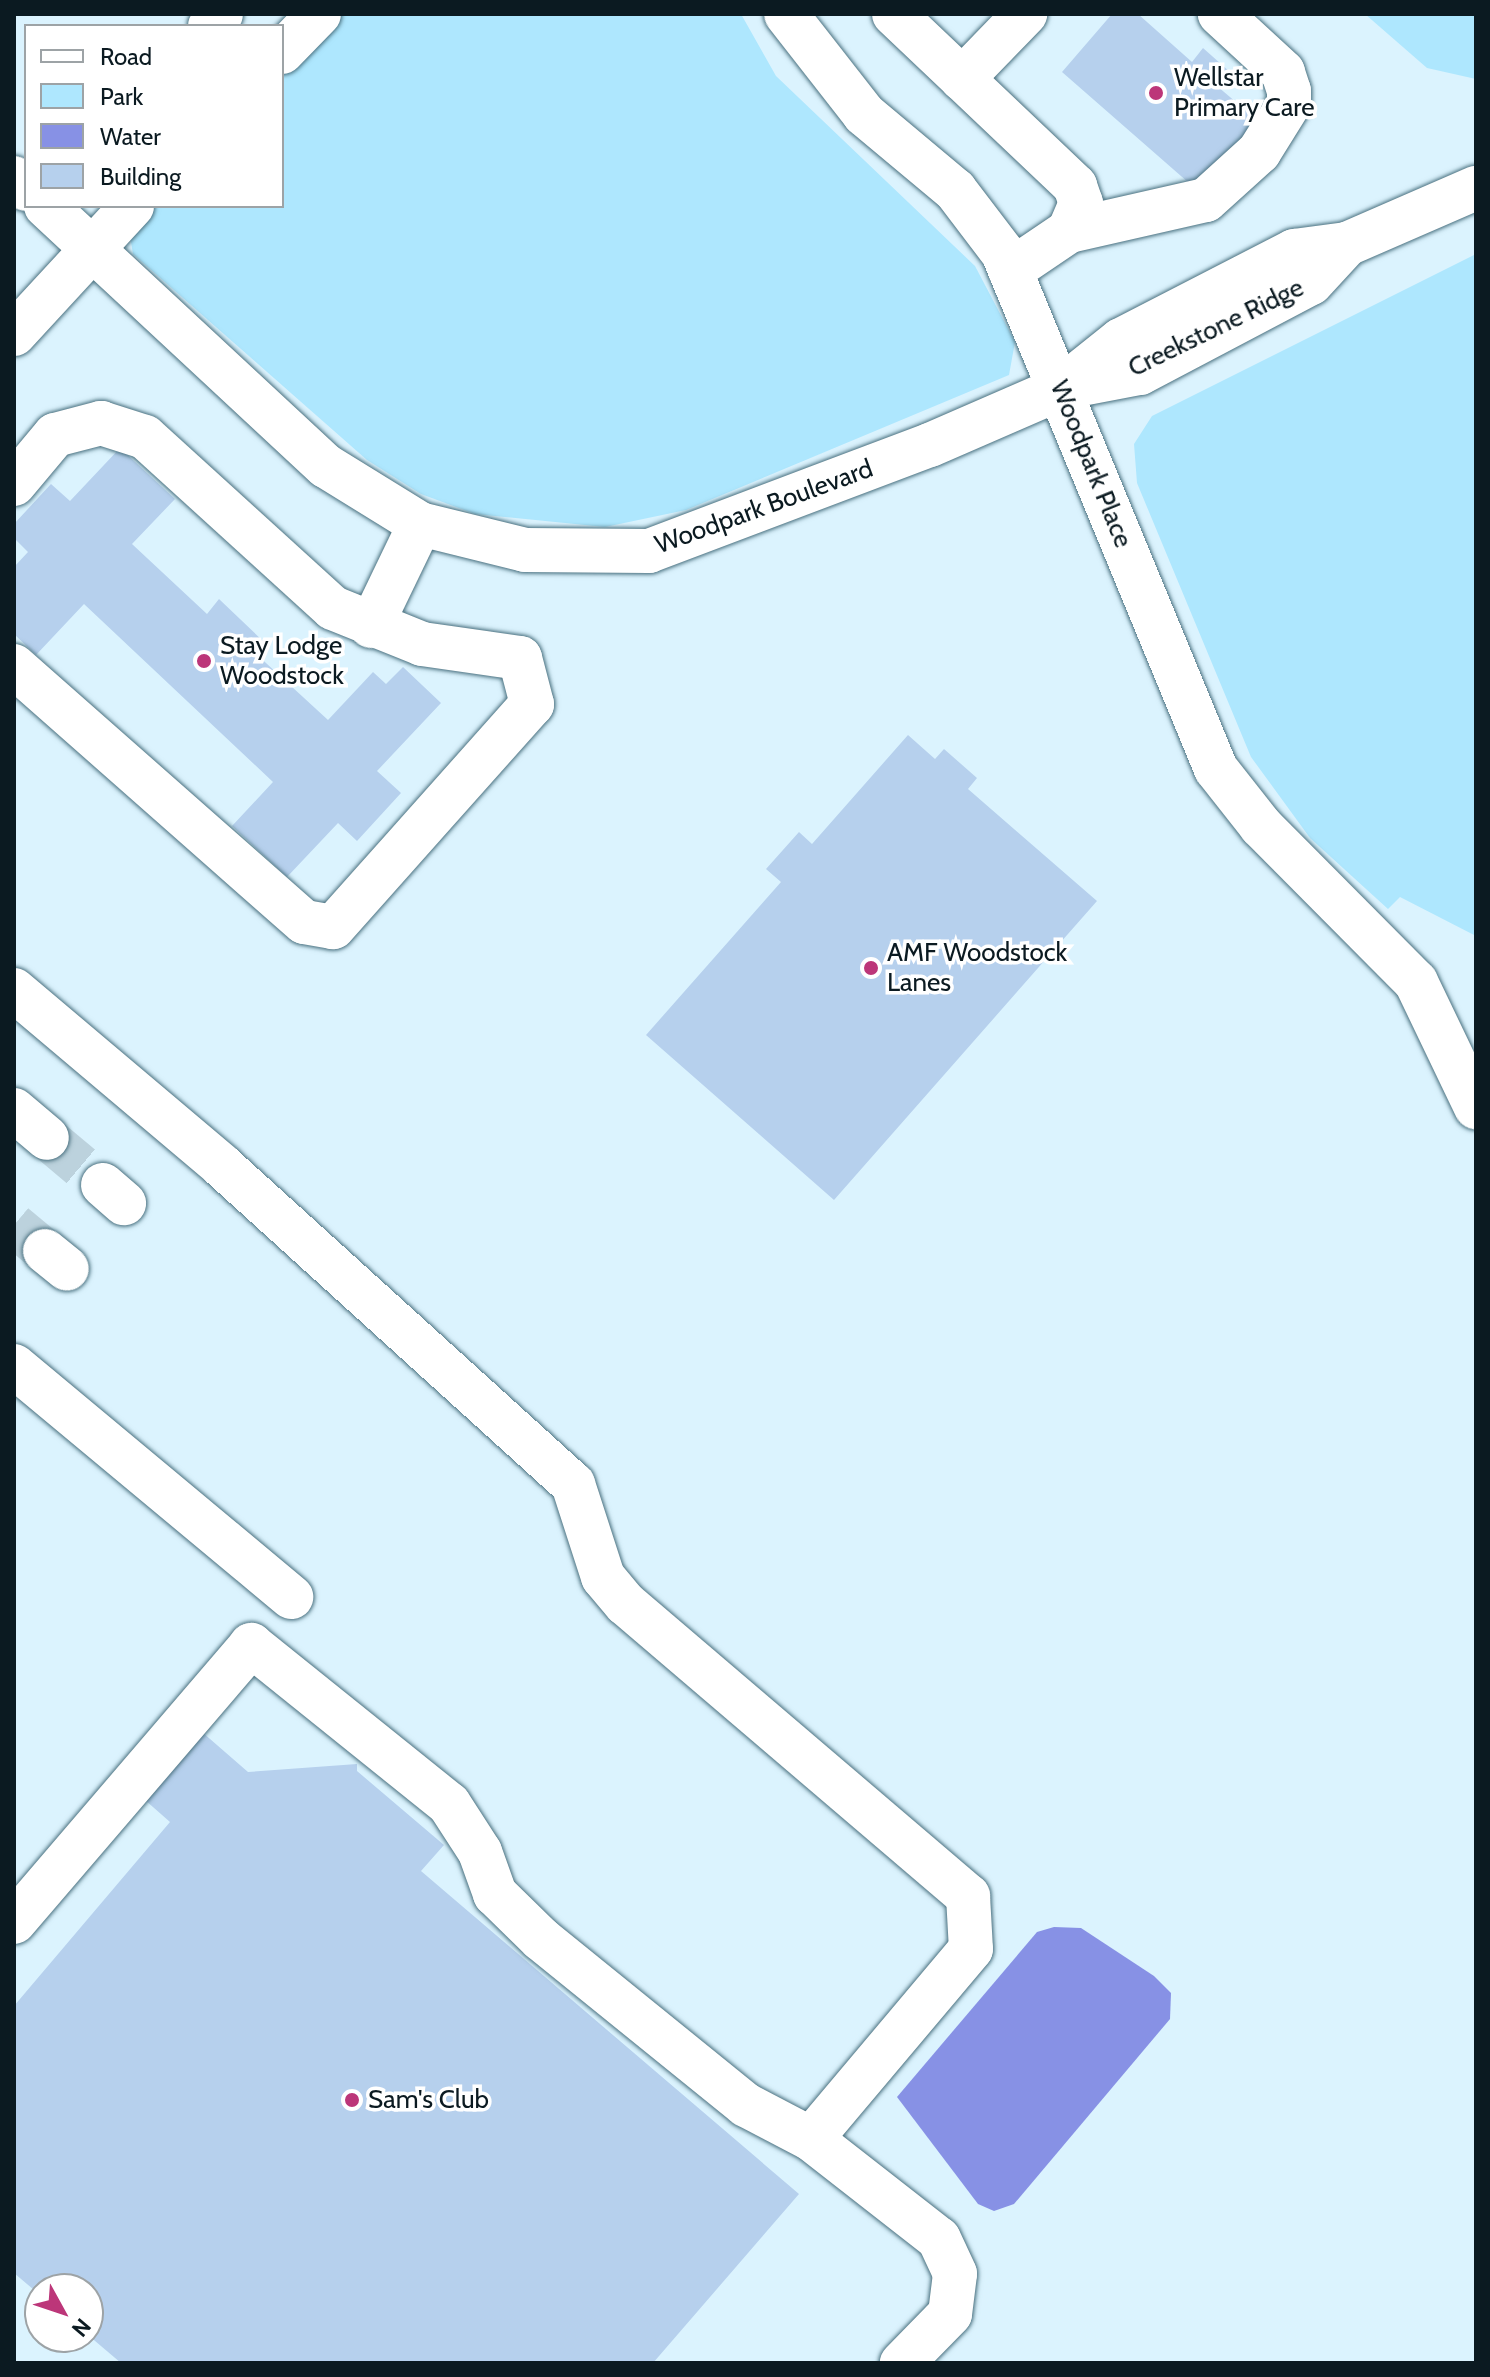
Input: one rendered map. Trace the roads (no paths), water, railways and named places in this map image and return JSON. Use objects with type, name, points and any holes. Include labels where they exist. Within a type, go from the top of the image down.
[{"type":"street","points":[[284,50],[319,14]]},
{"type":"street","name":"Woodpark Place","points":[[786,14],[864,114],[955,190],[1010,271],[1061,388],[1216,769],[1301,869],[1371,930],[1416,982],[1476,1107]]},
{"type":"street","points":[[894,14],[1075,186],[1081,203],[1069,231]]},
{"type":"street","points":[[962,79],[1025,14]]},
{"type":"street","points":[[1010,271],[1069,231],[1206,200],[1259,152],[1289,104],[1289,91],[1283,72],[1220,14]]},
{"type":"street","name":"Creekstone Ridge","points":[[1061,388],[1140,373],[1311,283],[1347,244],[1476,188]]},
{"type":"street","name":"Woodpark Boulevard","points":[[48,208],[326,466],[420,524],[525,550],[649,551],[930,445],[1061,388]]},
{"type":"street","points":[[14,334],[130,208]]},
{"type":"street","points":[[14,484],[55,435],[101,423],[145,437],[333,608],[371,626],[422,644],[520,658],[532,704],[333,927],[304,922],[14,666]]},
{"type":"street","points":[[371,626],[420,524]]},
{"type":"street","points":[[14,990],[222,1166],[573,1484],[603,1577],[626,1604],[968,1896],[971,1949],[811,2139]]},
{"type":"street","points":[[14,1110],[47,1138]]},
{"type":"street","points":[[14,1366],[291,1597]]},
{"type":"street","points":[[14,1922],[251,1645],[449,1804],[480,1852],[495,1894],[541,1939],[746,2105],[811,2139],[939,2239],[955,2274],[950,2314],[902,2363]]},
{"type":"water","points":[[1054,1927],[1081,1928],[1154,1976],[1171,1993],[1170,2019],[1014,2204],[994,2211],[978,2204],[897,2097],[1037,1932]]},
{"type":"tunnel","points":[[47,1138],[103,1185]]},
{"type":"tunnel","points":[[14,1225],[45,1251]]},
{"type":"place","name":"Wellstar Primary Care","points":[[1156,93]]},
{"type":"place","name":"Stay Lodge Woodstock","points":[[204,661]]},
{"type":"place","name":"AMF Woodstock Lanes","points":[[871,968]]},
{"type":"place","name":"Sam's Club","points":[[352,2100]]}]
